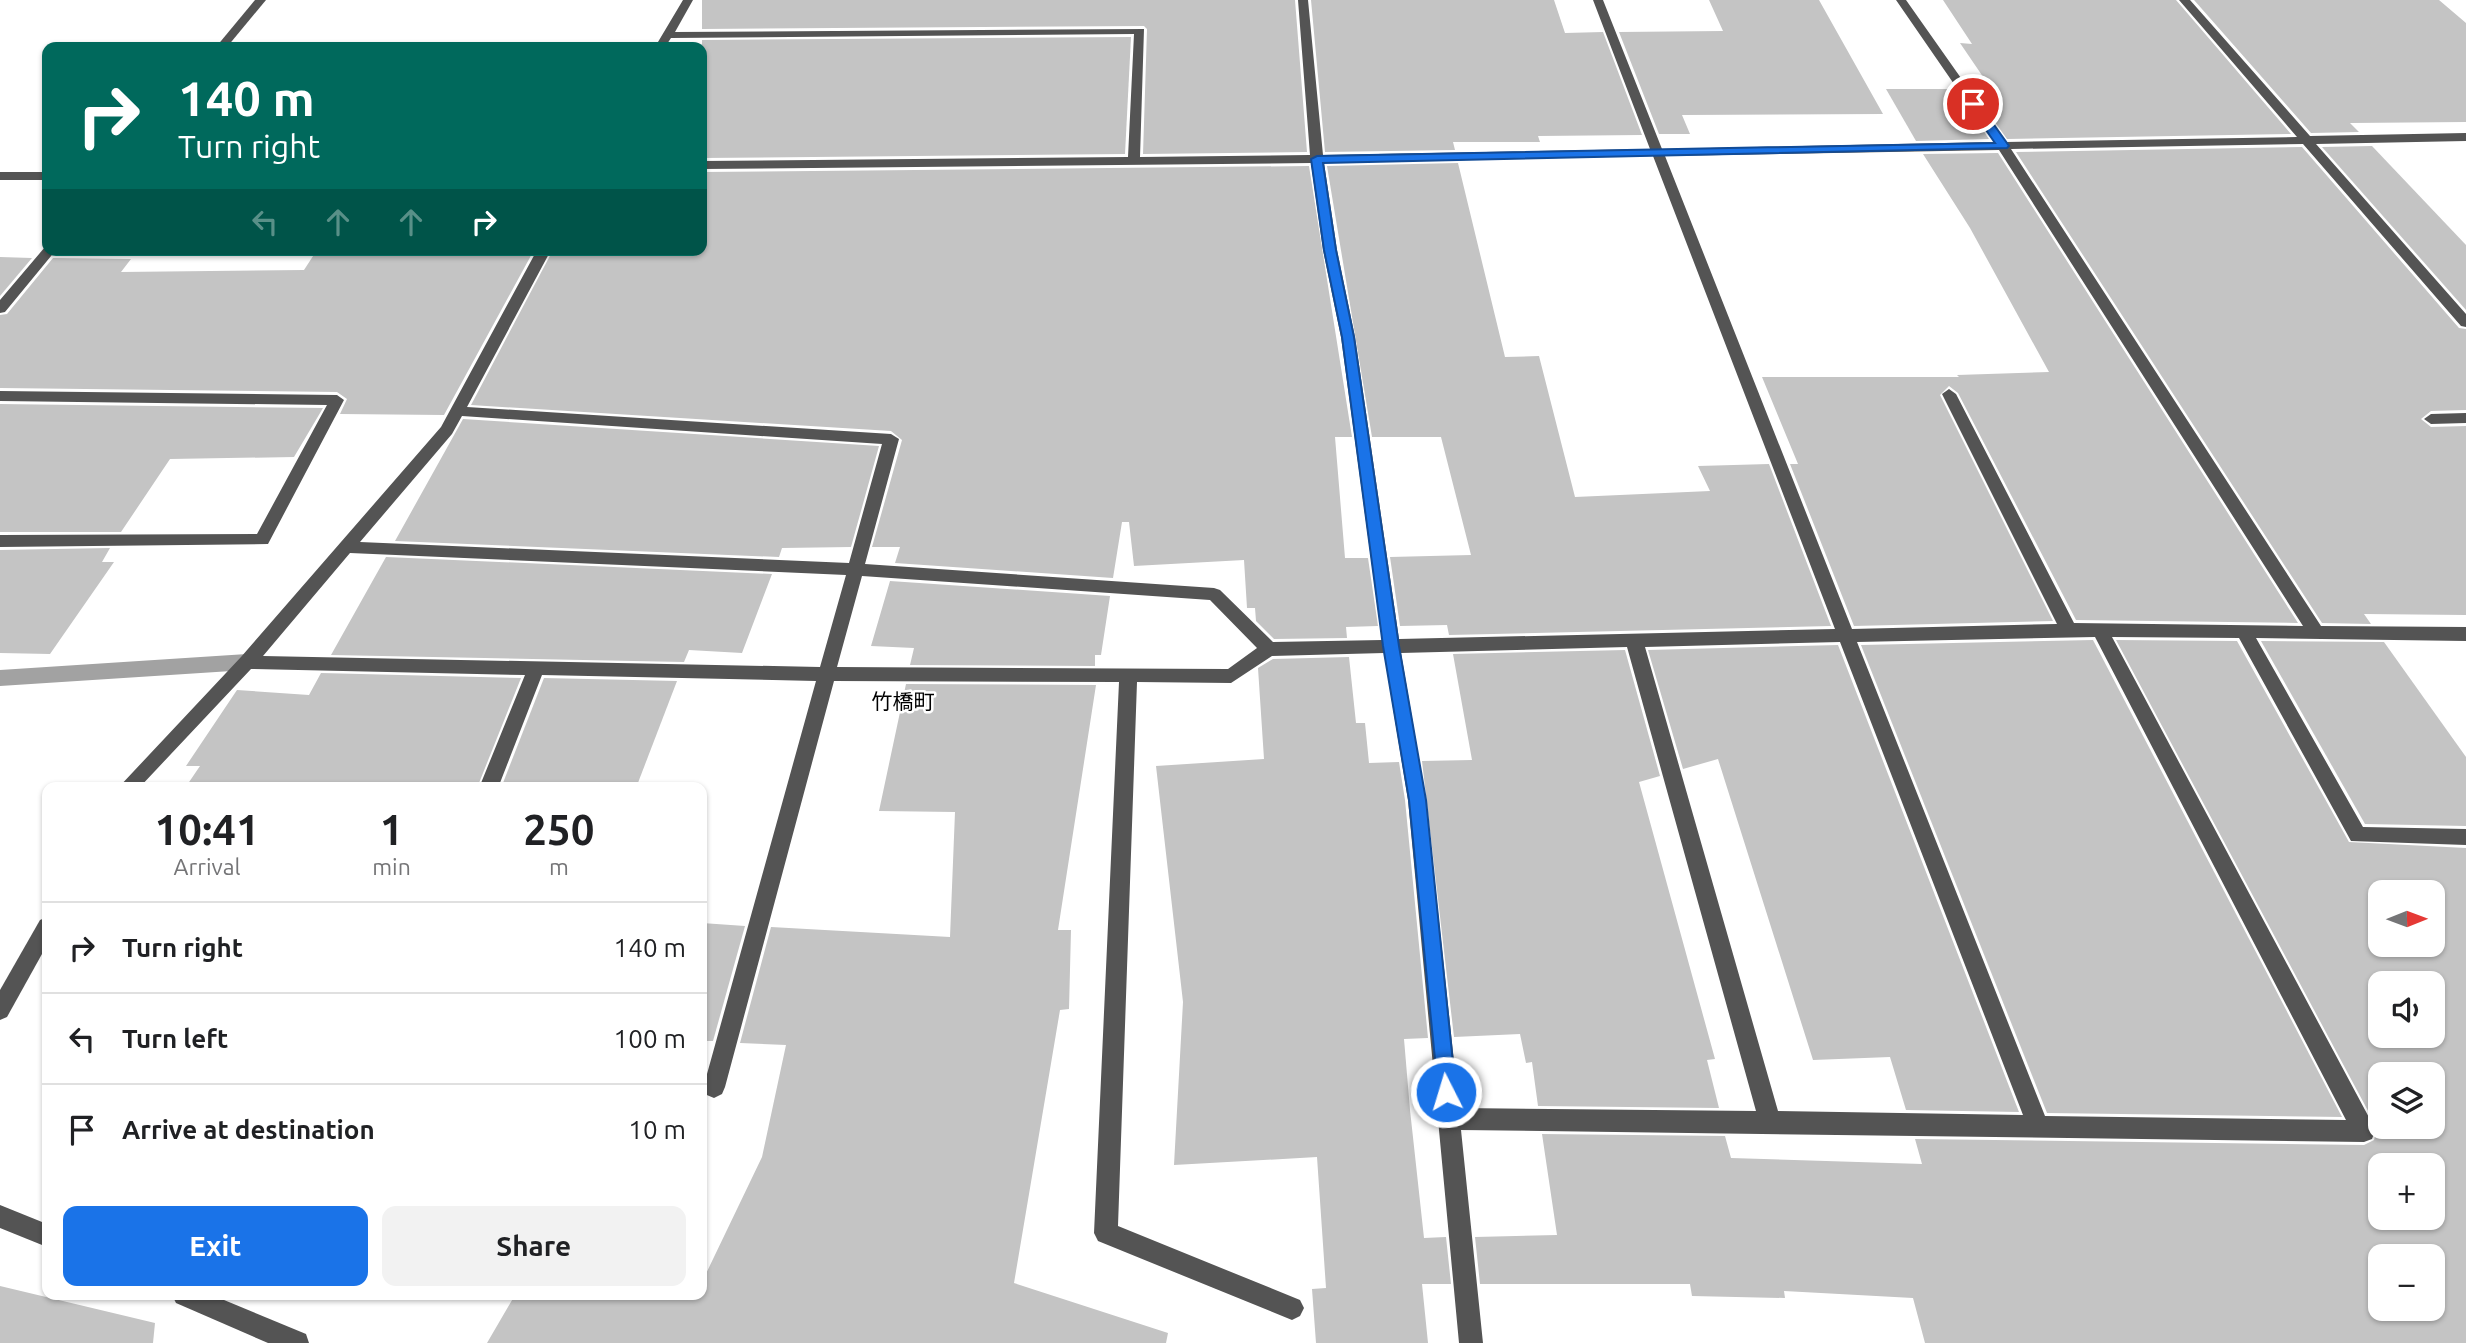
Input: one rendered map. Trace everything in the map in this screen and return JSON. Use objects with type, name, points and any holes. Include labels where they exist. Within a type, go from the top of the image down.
[{"type":"street","points":[[225,42],[261,0]]},
{"type":"street","points":[[663,42],[688,0]]},
{"type":"street","points":[[1303,0],[1317,159],[1330,250],[1348,337],[1391,646],[1417,800],[1471,1343]]},
{"type":"street","points":[[1598,0],[1655,153],[2039,1128]]},
{"type":"street","points":[[1901,0],[2003,146],[2315,630]]},
{"type":"street","points":[[2184,0],[2466,323]]},
{"type":"street","points":[[667,35],[1140,31],[1134,161]]},
{"type":"street","points":[[707,165],[1317,159],[2466,137]]},
{"type":"street","points":[[0,176],[42,176]]},
{"type":"street","points":[[0,309],[45,256]]},
{"type":"street","points":[[133,782],[247,662],[447,430],[541,256]]},
{"type":"street","points":[[1949,394],[2068,630]]},
{"type":"street","points":[[0,396],[337,401],[262,540],[0,541]]},
{"type":"street","points":[[457,411],[891,439],[714,1087],[707,1085]]},
{"type":"street","points":[[2431,419],[2466,418]]},
{"type":"street","points":[[346,547],[854,569],[1214,594],[1269,649]]},
{"type":"street","points":[[2243,629],[2358,835],[2466,837]]},
{"type":"street","points":[[247,662],[826,674],[1231,676],[1269,649],[2068,630],[2243,629],[2466,634]]},
{"type":"street","points":[[1448,1119],[1769,1120],[2039,1128],[2364,1131],[2100,630]]},
{"type":"street","points":[[1634,640],[1769,1120]]},
{"type":"street","points":[[490,782],[536,668]]},
{"type":"street","points":[[1128,676],[1106,1233],[1292,1308]]},
{"type":"street","points":[[0,1010],[42,935]]},
{"type":"street","points":[[0,1216],[42,1234]]},
{"type":"street","points":[[196,1300],[296,1343]]},
{"type":"building","points":[[702,0],[1295,0],[1307,152],[1143,154],[1147,29],[1144,26],[702,29]]},
{"type":"building","points":[[1311,0],[1554,0],[1565,33],[1603,32],[1642,135],[1538,136],[1540,142],[1453,142],[1455,150],[1325,152]]},
{"type":"building","points":[[1709,0],[1819,0],[1883,114],[1682,115],[1690,134],[1659,134],[1619,32],[1723,31]]},
{"type":"building","points":[[1943,0],[2176,0],[2291,134],[2007,139],[1972,90],[1992,90],[1960,43],[1972,44]]},
{"type":"building","points":[[2194,0],[2439,0],[2466,23],[2466,122],[2350,123],[2359,132],[2311,133]]},
{"type":"building","points":[[1131,37],[1125,154],[707,158],[707,42],[702,40]]},
{"type":"building","points":[[1886,89],[1955,89],[1989,139],[1916,141]]},
{"type":"building","points":[[2372,146],[2466,245],[2466,310],[2322,147]]},
{"type":"building","points":[[2302,147],[2459,328],[2466,329],[2466,410],[2431,411],[2421,419],[2431,427],[2466,426],[2466,615],[2364,614],[2371,624],[2322,623],[2016,152]]},
{"type":"building","points":[[1998,153],[2298,623],[2076,620],[1958,393],[1949,386],[1940,395],[2053,621],[1854,626],[1790,464],[1798,464],[1762,377],[1959,377],[1957,375],[2049,372],[1970,228],[1923,154]]},
{"type":"building","points":[[1458,163],[1505,357],[1539,356],[1575,497],[1710,491],[1698,466],[1769,464],[1831,626],[1449,635],[1447,625],[1400,626],[1390,557],[1471,555],[1441,437],[1372,437],[1327,166]]},
{"type":"building","points":[[1309,166],[1352,437],[1335,437],[1345,558],[1368,558],[1378,626],[1346,627],[1347,638],[1274,639],[1256,621],[1255,608],[1247,608],[1244,560],[1134,566],[1129,522],[1122,522],[1113,578],[895,563],[900,547],[872,547],[902,440],[891,431],[471,405],[550,256],[707,256],[707,172]]},
{"type":"building","points":[[313,256],[531,256],[444,415],[340,414],[347,399],[337,392],[0,388],[0,315],[7,314],[53,258],[131,259],[121,272],[304,270]]},
{"type":"building","points":[[0,257],[32,258],[0,296]]},
{"type":"building","points":[[0,404],[323,408],[294,457],[170,459],[121,532],[0,532]]},
{"type":"building","points":[[463,419],[879,446],[851,547],[782,548],[779,557],[395,541]]},
{"type":"building","points":[[110,548],[102,562],[114,562],[50,654],[0,653],[0,550]]},
{"type":"building","points":[[386,557],[772,574],[742,653],[689,650],[684,662],[331,655]]},
{"type":"building","points":[[890,581],[1110,596],[1101,655],[1095,655],[1095,666],[910,665],[914,648],[871,646]]},
{"type":"building","points":[[2093,640],[2342,1117],[2047,1113],[1861,645]]},
{"type":"building","points":[[2116,640],[2237,641],[2349,842],[2466,848],[2466,1343],[1925,1343],[1913,1298],[1784,1291],[1785,1298],[1692,1296],[1690,1284],[1480,1284],[1475,1237],[1557,1235],[1542,1134],[1725,1136],[1731,1158],[1922,1164],[1915,1139],[2364,1145],[2374,1140],[2445,1139],[2445,1062],[2368,1062],[2368,1111]]},
{"type":"building","points":[[2261,641],[2384,642],[2466,757],[2466,826],[2365,824]]},
{"type":"building","points":[[1838,645],[2019,1112],[1906,1110],[1890,1057],[1813,1060],[1718,759],[1683,769],[1648,650]]},
{"type":"building","points":[[1625,650],[1660,776],[1639,782],[1715,1059],[1707,1060],[1719,1108],[1538,1106],[1532,1062],[1526,1063],[1520,1034],[1454,1037],[1422,761],[1472,760],[1453,654]]},
{"type":"building","points":[[1349,657],[1356,723],[1365,723],[1369,763],[1399,762],[1405,800],[1428,1038],[1404,1039],[1410,1110],[1424,1238],[1446,1237],[1451,1284],[1422,1284],[1428,1343],[1316,1343],[1312,1289],[1326,1288],[1317,1157],[1174,1165],[1183,1002],[1156,766],[1264,759],[1258,668],[1273,659]]},
{"type":"building","points":[[321,673],[521,678],[479,782],[189,782],[200,766],[186,766],[237,690],[309,695]]},
{"type":"building","points":[[544,678],[677,681],[638,782],[503,782]]},
{"type":"building","points":[[906,684],[1096,685],[1058,930],[1071,930],[1069,1009],[1060,1010],[1014,1283],[1168,1333],[1166,1343],[487,1343],[512,1300],[707,1300],[707,1272],[762,1157],[786,1045],[740,1043],[771,927],[950,937],[955,812],[879,811]]},
{"type":"building","points":[[707,923],[745,926],[713,1041],[707,1041]]},
{"type":"building","points":[[0,1286],[42,1296],[42,1300],[59,1300],[155,1323],[153,1343],[0,1343]]},
{"type":"waterway","points":[[0,678],[247,662]]},
{"type":"district","name":"竹橋町","points":[[903,701]]},
{"type":"route","points":[[1446,1092],[1417,800],[1391,646],[1348,337],[1330,250],[1317,159],[2003,146],[1973,104]]}]
